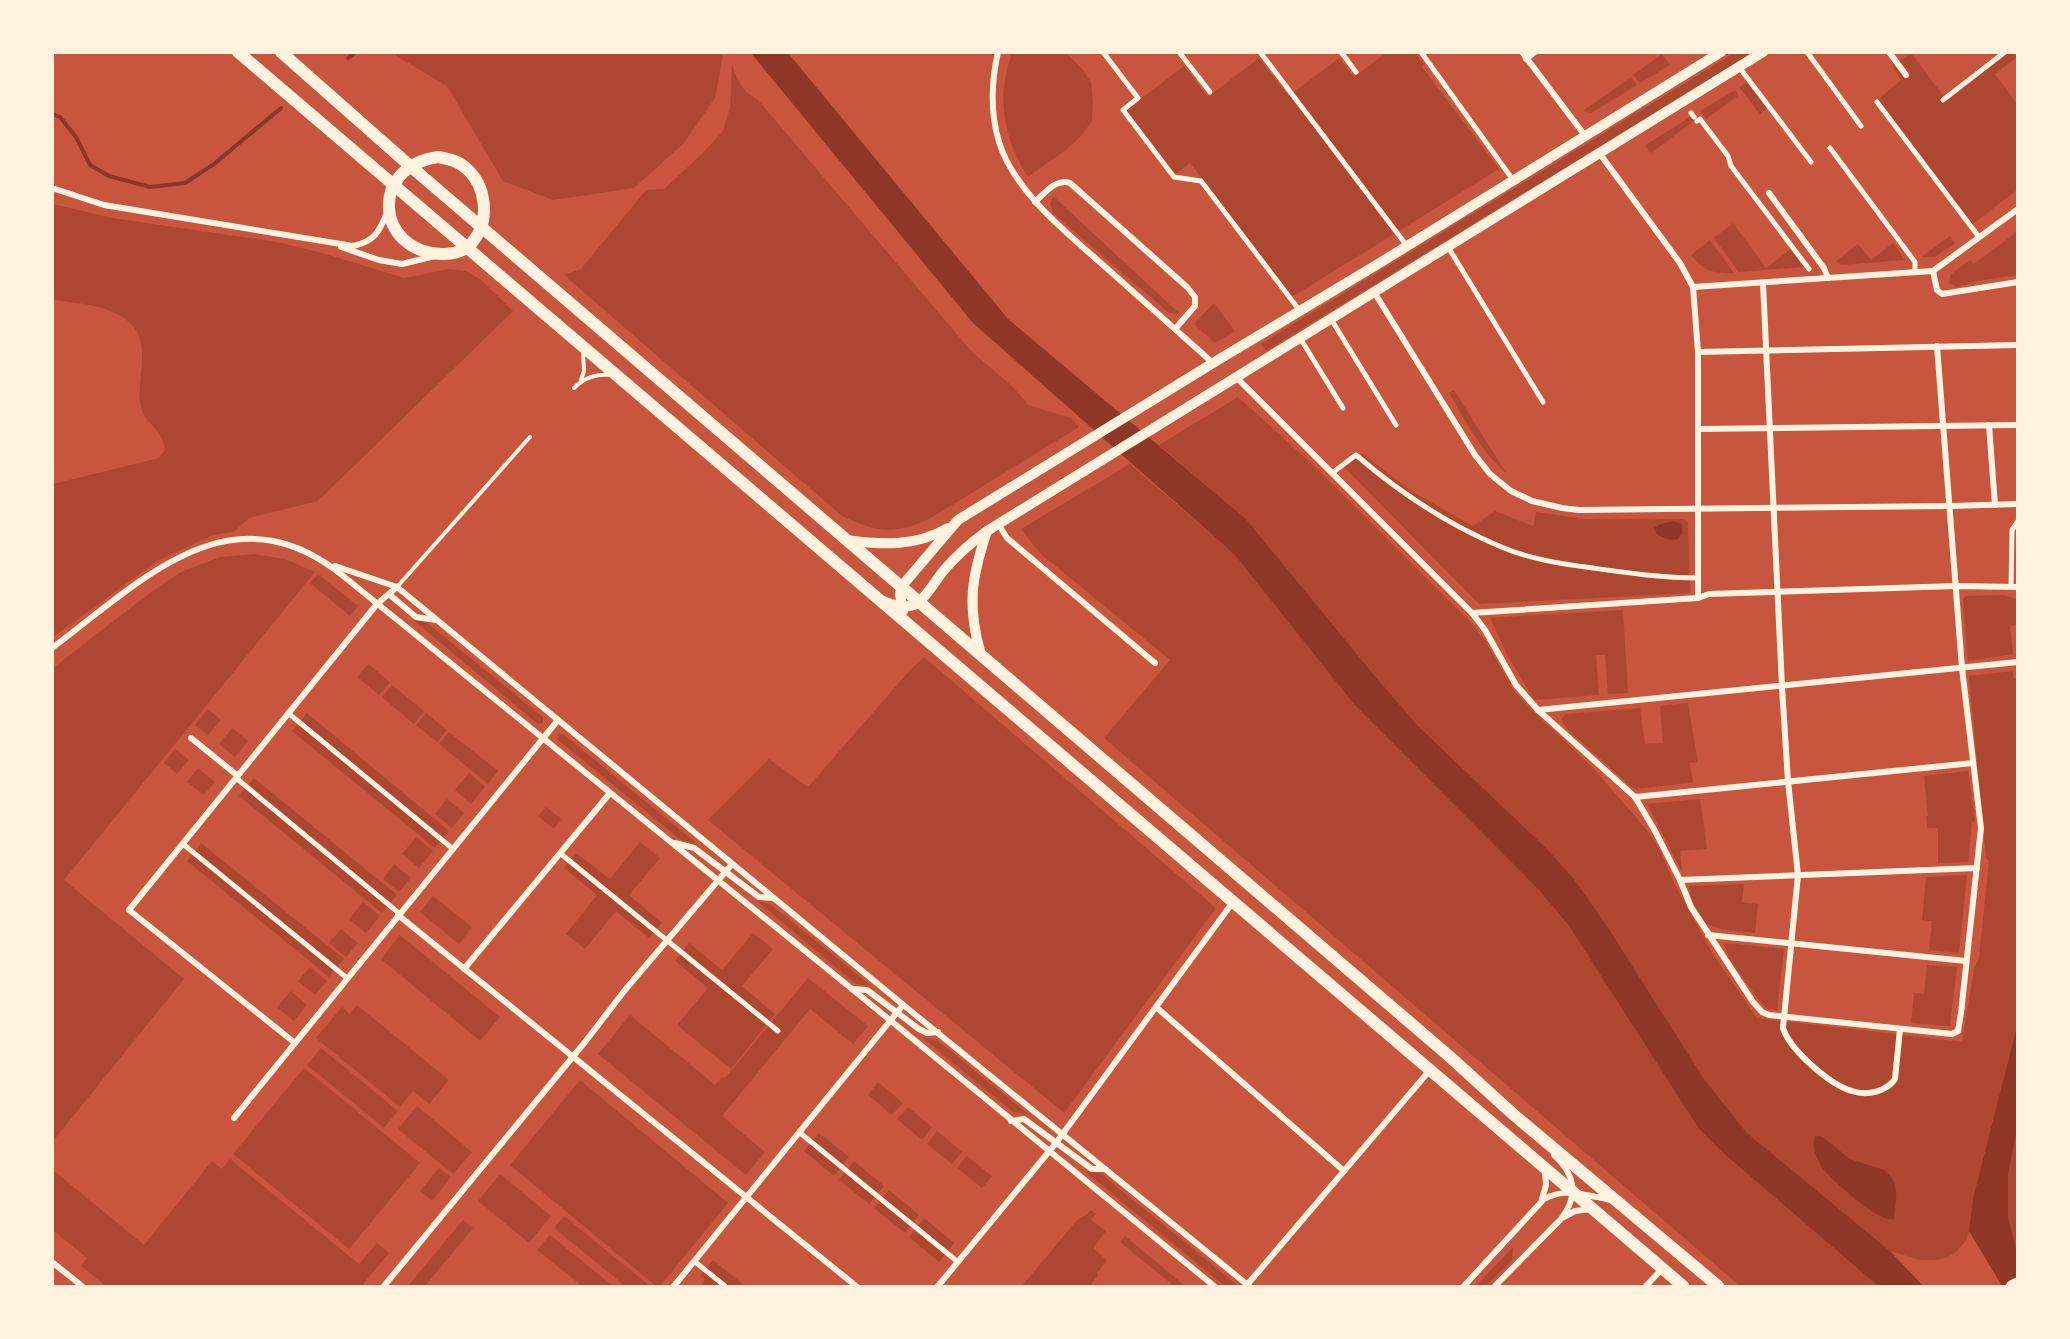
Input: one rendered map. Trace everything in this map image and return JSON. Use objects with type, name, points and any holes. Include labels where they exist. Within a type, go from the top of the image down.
[{"type":"highway","points":[[238,52],[1683,1287]]},
{"type":"highway","points":[[281,52],[482,228],[1449,1056],[1514,1115],[1718,1287]]},
{"type":"highway","points":[[438,157],[453,160],[467,168],[477,180],[483,194],[482,228],[468,248],[445,254],[423,251],[406,241],[398,232],[389,209],[389,197],[399,175],[409,165],[422,159],[438,157]]},
{"type":"highway","points":[[2012,1287],[2018,1283]]},
{"type":"main road","points":[[910,626],[902,606],[901,587],[958,520],[1586,137],[1721,52]]},
{"type":"main road","points":[[881,600],[902,606],[911,606],[919,602],[946,568],[972,542],[987,531],[1763,52]]},
{"type":"main road","points":[[846,540],[888,545],[903,544],[930,536],[954,525]]},
{"type":"main road","points":[[981,655],[971,607],[975,571],[987,531]]},
{"type":"street","points":[[993,52],[996,64]]},
{"type":"street","points":[[998,52],[991,102],[999,143],[1012,169],[1039,208],[1213,363]]},
{"type":"street","points":[[1103,52],[1138,98],[1123,110],[1174,177],[1201,181],[1300,311]]},
{"type":"street","points":[[1179,52],[1210,92]]},
{"type":"street","points":[[1260,52],[1407,246]]},
{"type":"street","points":[[1341,52],[1356,72]]},
{"type":"street","points":[[1421,52],[1513,180]]},
{"type":"street","points":[[1522,52],[1586,137]]},
{"type":"street","points":[[1526,59],[1535,52]]},
{"type":"street","points":[[1807,52],[1861,126]]},
{"type":"street","points":[[1943,100],[2005,52]]},
{"type":"street","points":[[1893,54],[1906,75]]},
{"type":"street","points":[[1739,68],[1811,162]]},
{"type":"street","points":[[1877,102],[1979,237]]},
{"type":"street","points":[[1694,117],[1700,119],[1728,156],[1731,166],[1809,269]]},
{"type":"street","points":[[1830,148],[1915,262],[1915,272]]},
{"type":"street","points":[[1600,154],[1680,263],[1694,287],[1699,429],[1698,598]]},
{"type":"street","points":[[1035,202],[1056,183],[1065,181],[1074,184],[1187,286],[1195,297],[1195,306],[1175,329]]},
{"type":"street","points":[[52,188],[104,205],[353,246],[367,243],[380,229],[389,209]]},
{"type":"street","points":[[1769,193],[1824,268],[1828,278]]},
{"type":"street","points":[[1694,287],[1933,271],[2018,209]]},
{"type":"street","points":[[323,241],[379,260],[402,264],[445,254]]},
{"type":"street","points":[[1448,247],[1543,402]]},
{"type":"street","points":[[1933,271],[1937,290],[1942,294],[2018,282]]},
{"type":"street","points":[[1763,283],[1782,687],[1788,782],[1798,875],[1783,1028],[1785,1034],[1809,1062],[1840,1086],[1862,1093],[1882,1090],[1895,1079],[1900,1029]]},
{"type":"street","points":[[1374,292],[1479,460],[1496,479],[1511,491],[1541,504],[1571,509],[2018,504]]},
{"type":"street","points":[[1331,319],[1396,425]]},
{"type":"street","points":[[1300,338],[1342,408]]},
{"type":"street","points":[[1698,352],[2018,345]]},
{"type":"street","points":[[1236,377],[1472,613],[1485,630],[1516,685],[1538,710],[1635,797],[1680,880],[1691,908],[1756,1005],[1766,1014],[1950,1034],[1956,1033],[1981,836],[1962,668],[1937,346]]},
{"type":"street","points":[[1699,429],[2018,424]]},
{"type":"street","points":[[1989,425],[1995,505]]},
{"type":"street","points":[[1332,473],[1356,455],[1406,495],[1452,523],[1500,547],[1539,559],[1625,573],[1698,578]]},
{"type":"street","points":[[1472,613],[1698,598],[1709,594],[2014,586],[2015,529],[2018,521]]},
{"type":"street","points":[[998,524],[1007,538],[1155,663]]},
{"type":"street","points":[[52,648],[158,569],[194,549],[235,540],[257,539],[281,542],[306,551],[328,564],[718,880],[1214,1287]]},
{"type":"street","points":[[328,564],[397,587],[903,1005],[1248,1286],[1430,1070]]},
{"type":"street","points":[[295,1043],[129,910],[377,604],[397,587]]},
{"type":"street","points":[[390,595],[416,617],[436,620]]},
{"type":"street","points":[[1538,710],[2018,662]]},
{"type":"street","points":[[288,713],[453,849]]},
{"type":"street","points":[[234,1118],[558,720]]},
{"type":"street","points":[[190,738],[464,969],[856,1287]]},
{"type":"street","points":[[1635,797],[1973,763]]},
{"type":"street","points":[[464,969],[610,793]]},
{"type":"street","points":[[670,842],[694,848],[759,897],[774,898]]},
{"type":"street","points":[[183,844],[347,978]]},
{"type":"street","points":[[561,854],[778,1031]]},
{"type":"street","points":[[384,1287],[667,940],[732,864]]},
{"type":"street","points":[[1680,880],[1977,868]]},
{"type":"street","points":[[938,1287],[1056,1143],[1233,902]]},
{"type":"street","points":[[1708,935],[1966,961]]},
{"type":"street","points":[[852,989],[867,990],[919,1029],[927,1033],[938,1032]]},
{"type":"street","points":[[674,1287],[903,1005]]},
{"type":"street","points":[[1156,1007],[1344,1171]]},
{"type":"street","points":[[1495,1287],[1561,1219],[1571,1203],[1570,1174],[1525,1131],[1514,1115]]},
{"type":"street","points":[[1011,1120],[1023,1119],[1092,1169],[1105,1169]]},
{"type":"street","points":[[799,1132],[958,1262]]},
{"type":"street","points":[[1541,1201],[1546,1185],[1544,1168]]},
{"type":"street","points":[[1464,1287],[1541,1201],[1552,1195],[1572,1192],[1601,1196],[1624,1206]]},
{"type":"street","points":[[1561,1219],[1575,1212],[1592,1209]]},
{"type":"street","points":[[52,1262],[81,1286]]},
{"type":"street","points":[[694,1262],[725,1287]]},
{"type":"street","points":[[1646,1287],[1662,1269]]},
{"type":"lane","points":[[579,343],[585,361],[581,381]]},
{"type":"lane","points":[[574,388],[581,381],[599,375],[619,377]]},
{"type":"lane","points":[[397,587],[531,437]]},
{"type":"shaded area","points":[[398,52],[721,52],[723,56],[715,98],[684,143],[634,188],[553,200],[503,181],[447,86],[395,55]]},
{"type":"shaded area","points":[[751,53],[788,53],[1008,319],[1246,519],[1417,725],[1548,850],[1574,879],[1609,929],[1704,1079],[1747,1133],[1890,1251],[1923,1286],[1878,1286],[1722,1152],[1699,1129],[1569,926],[1539,890],[1353,703],[1234,554],[973,323]]},
{"type":"shaded area","points":[[1012,53],[1066,53],[1084,71],[1091,83],[1092,121],[1067,149],[1028,177],[1013,147],[1005,117],[1004,85]]},
{"type":"shaded area","points":[[1386,53],[1415,53],[1424,65],[1422,67],[1499,169],[1292,297],[1190,163],[1174,175],[1125,111],[1184,66],[1208,97],[1259,58],[1289,96],[1339,58],[1354,77]]},
{"type":"shaded area","points":[[1734,53],[1752,53],[1266,351],[1261,344]]},
{"type":"shaded area","points":[[1911,53],[1944,97],[2003,53],[2014,53],[2017,57],[1995,74],[2017,104],[2017,190],[1970,226],[1875,102],[1901,80],[1892,66]]},
{"type":"shaded area","points":[[1662,54],[1670,65],[1640,83],[1633,75]]},
{"type":"shaded area","points":[[732,65],[744,89],[758,100],[972,352],[1013,387],[1028,405],[1071,418],[1079,427],[931,518],[907,527],[876,529],[842,516],[564,275],[581,269],[646,190],[664,189],[723,131],[730,108]]},
{"type":"shaded area","points":[[1631,77],[1637,85],[1591,113],[1583,111]]},
{"type":"shaded area","points":[[1748,82],[1767,108],[1760,114],[1739,87]]},
{"type":"shaded area","points":[[1735,90],[1739,95],[1706,119],[1700,111]]},
{"type":"shaded area","points":[[1692,116],[1695,120],[1651,153],[1645,145]]},
{"type":"shaded area","points":[[1053,196],[1180,314],[1169,313],[1053,213],[1050,203]]},
{"type":"shaded area","points":[[53,204],[112,218],[277,242],[326,254],[404,278],[450,269],[466,271],[481,280],[513,311],[318,501],[249,518],[234,532],[213,535],[157,561],[53,637],[53,484],[159,458],[165,450],[158,431],[146,418],[141,407],[142,352],[139,337],[133,325],[110,311],[95,306],[53,300]]},
{"type":"shaded area","points":[[1733,223],[1766,268],[1791,249],[1804,267],[1739,272],[1714,238]]},
{"type":"shaded area","points":[[2017,232],[2017,275],[1977,281],[1957,287],[1949,283],[1951,274],[1970,260],[1974,264]]},
{"type":"shaded area","points":[[1950,236],[1955,243],[1935,257],[1921,257]]},
{"type":"shaded area","points":[[1710,240],[1734,273],[1721,273],[1705,268],[1691,255]]},
{"type":"shaded area","points":[[1893,243],[1905,260],[1841,265],[1836,261],[1858,244],[1871,260]]},
{"type":"shaded area","points":[[1214,303],[1235,331],[1215,343],[1194,324]]},
{"type":"shaded area","points":[[1454,390],[1506,473],[1474,436],[1449,393]]},
{"type":"shaded area","points":[[1238,397],[1314,466],[1469,621],[1484,639],[1515,692],[1593,768],[1646,829],[1660,850],[1674,883],[1714,956],[1757,1018],[1962,1042],[1974,969],[1979,957],[1989,861],[1986,858],[1969,676],[2013,671],[2013,677],[2018,680],[2017,1026],[1973,1198],[1969,1231],[1965,1242],[1956,1252],[1946,1258],[1920,1260],[1890,1251],[1747,1133],[1704,1079],[1609,929],[1574,879],[1548,850],[1417,725],[1246,519],[1159,445]]},
{"type":"shaded area","points":[[1363,454],[1411,491],[1473,526],[1495,511],[1533,526],[1536,512],[1586,519],[1684,519],[1688,523],[1690,593],[1479,604],[1342,465]]},
{"type":"shaded area","points":[[1130,464],[1234,554],[1353,703],[1539,890],[1569,926],[1699,1129],[1722,1152],[1878,1286],[1740,1286],[1104,738],[1170,660],[1041,554],[1021,529]]},
{"type":"shaded area","points":[[1673,521],[1682,524],[1682,534],[1678,539],[1663,538],[1657,534],[1654,528]]},
{"type":"shaded area","points":[[255,554],[285,559],[315,572],[64,880],[184,979],[53,1141],[53,668],[151,592],[181,572],[220,557]]},
{"type":"shaded area","points":[[318,574],[358,606],[350,616],[310,583]]},
{"type":"shaded area","points":[[2003,595],[2017,599],[2017,625],[2010,626],[2013,654],[1968,661],[1963,599],[1966,596]]},
{"type":"shaded area","points":[[1623,610],[1628,693],[1608,694],[1605,655],[1596,655],[1599,695],[1534,700],[1508,656],[1490,618]]},
{"type":"shaded area","points":[[412,619],[427,623],[543,717],[543,723],[538,724]]},
{"type":"shaded area","points":[[924,657],[1216,908],[1064,1113],[708,820],[769,759],[808,787]]},
{"type":"shaded area","points":[[368,664],[390,682],[379,695],[357,677]]},
{"type":"shaded area","points":[[392,685],[424,711],[414,724],[382,697]]},
{"type":"shaded area","points":[[1688,703],[1698,762],[1690,763],[1693,782],[1691,783],[1634,789],[1567,729],[1561,719],[1566,714],[1640,708],[1645,744],[1663,743],[1660,706]]},
{"type":"shaded area","points":[[208,709],[221,720],[208,735],[195,725]]},
{"type":"shaded area","points":[[307,713],[449,831],[435,848],[292,731]]},
{"type":"shaded area","points":[[426,713],[447,730],[437,742],[416,725]]},
{"type":"shaded area","points":[[232,728],[248,741],[235,757],[219,744]]},
{"type":"shaded area","points":[[449,732],[498,771],[488,784],[439,744]]},
{"type":"shaded area","points":[[559,734],[563,734],[695,842],[681,840],[558,740]]},
{"type":"shaded area","points":[[175,749],[189,760],[177,774],[164,763]]},
{"type":"shaded area","points":[[198,768],[215,782],[204,795],[187,782]]},
{"type":"shaded area","points":[[1968,771],[1975,821],[1972,822],[1968,862],[1938,863],[1938,828],[1927,828],[1924,776]]},
{"type":"shaded area","points":[[469,773],[485,787],[471,804],[455,790]]},
{"type":"shaded area","points":[[254,778],[397,895],[382,913],[239,796]]},
{"type":"shaded area","points":[[447,799],[464,813],[452,828],[435,814]]},
{"type":"shaded area","points":[[1700,799],[1707,849],[1680,851],[1682,872],[1647,804]]},
{"type":"shaded area","points":[[546,807],[561,819],[554,829],[538,816]]},
{"type":"shaded area","points":[[416,837],[433,851],[419,868],[402,854]]},
{"type":"shaded area","points":[[640,842],[660,858],[629,895],[662,923],[649,938],[616,911],[585,949],[566,934],[597,895],[564,868],[576,853],[610,879]]},
{"type":"shaded area","points":[[201,843],[344,959],[329,977],[187,861]]},
{"type":"shaded area","points":[[394,864],[411,878],[399,892],[383,879]]},
{"type":"shaded area","points":[[1967,875],[1959,953],[1929,950],[1932,921],[1922,920],[1926,877]]},
{"type":"shaded area","points":[[1744,884],[1742,902],[1758,904],[1755,933],[1710,925],[1697,912],[1689,886]]},
{"type":"shaded area","points":[[433,896],[472,927],[459,944],[420,912]]},
{"type":"shaded area","points":[[757,901],[770,904],[871,986],[856,984]]},
{"type":"shaded area","points":[[363,902],[380,916],[366,933],[349,919]]},
{"type":"shaded area","points":[[341,929],[358,943],[346,957],[329,943]]},
{"type":"shaded area","points":[[753,933],[773,949],[742,986],[775,1014],[731,1069],[677,1025],[708,988],[675,961],[689,943],[722,970]]},
{"type":"shaded area","points":[[400,935],[500,1017],[480,1041],[381,959]]},
{"type":"shaded area","points":[[1724,943],[1784,949],[1777,1010],[1767,1009],[1761,1003],[1729,958]]},
{"type":"shaded area","points":[[1927,965],[1957,967],[1950,1026],[1911,1023],[1914,993],[1924,994]]},
{"type":"shaded area","points":[[310,967],[327,981],[315,995],[298,981]]},
{"type":"shaded area","points":[[808,978],[868,1026],[853,1044],[810,1009],[722,1116],[765,1152],[746,1175],[598,1054],[630,1015],[715,1085],[721,1078],[726,1077]]},
{"type":"shaded area","points":[[291,991],[307,1005],[294,1021],[277,1007]]},
{"type":"shaded area","points":[[357,1005],[449,1080],[429,1104],[413,1091],[400,1107],[316,1038],[342,1007],[350,1014]]},
{"type":"shaded area","points":[[2017,1026],[2017,1130],[2008,1175],[2008,1217],[2017,1252],[2017,1286],[2002,1286],[1969,1231],[1973,1198]]},
{"type":"shaded area","points":[[923,1037],[938,1041],[1028,1114],[1013,1112]]},
{"type":"shaded area","points":[[321,1048],[398,1111],[384,1128],[307,1065]]},
{"type":"shaded area","points":[[304,1068],[420,1163],[349,1249],[233,1154]]},
{"type":"shaded area","points":[[580,1080],[728,1203],[660,1286],[656,1286],[510,1165]]},
{"type":"shaded area","points":[[878,1082],[903,1103],[892,1115],[868,1095]]},
{"type":"shaded area","points":[[417,1106],[472,1152],[453,1174],[398,1129]]},
{"type":"shaded area","points":[[908,1107],[932,1127],[922,1140],[897,1119]]},
{"type":"shaded area","points":[[2017,1130],[2017,1252],[2008,1217],[2008,1175]]},
{"type":"shaded area","points":[[937,1131],[962,1152],[952,1164],[927,1144]]},
{"type":"shaded area","points":[[819,1133],[849,1157],[834,1176],[804,1151]]},
{"type":"shaded area","points":[[1815,1136],[1825,1139],[1850,1159],[1884,1170],[1889,1175],[1896,1192],[1894,1219],[1888,1219],[1869,1209],[1830,1177],[1816,1155]]},
{"type":"shaded area","points":[[967,1156],[992,1176],[982,1188],[957,1168]]},
{"type":"shaded area","points":[[230,1159],[359,1264],[377,1243],[389,1253],[363,1284],[365,1286],[106,1286],[81,1266],[87,1258],[53,1230],[53,1170],[144,1245],[212,1161],[222,1169]]},
{"type":"shaded area","points":[[854,1161],[884,1186],[869,1204],[839,1180]]},
{"type":"shaded area","points":[[439,1168],[451,1177],[432,1201],[420,1191]]},
{"type":"shaded area","points":[[1087,1171],[1101,1174],[1238,1286],[1225,1286]]},
{"type":"shaded area","points":[[500,1174],[551,1216],[529,1243],[478,1201]]},
{"type":"shaded area","points":[[889,1190],[919,1215],[905,1233],[874,1208]]},
{"type":"shaded area","points":[[1091,1210],[1096,1214],[1091,1220],[1106,1231],[1093,1248],[1107,1260],[1090,1286],[1022,1286],[1077,1220]]},
{"type":"shaded area","points":[[564,1216],[650,1286],[625,1286],[554,1228]]},
{"type":"shaded area","points":[[924,1218],[954,1243],[939,1262],[909,1237]]},
{"type":"shaded area","points":[[463,1220],[473,1228],[425,1286],[408,1286]]},
{"type":"shaded area","points":[[550,1235],[613,1286],[582,1286],[537,1250]]},
{"type":"shaded area","points":[[1125,1236],[1185,1286],[1174,1286],[1120,1242]]},
{"type":"shaded area","points":[[1513,1247],[1512,1260],[1486,1286],[1476,1286]]},
{"type":"shaded area","points":[[713,1260],[745,1286],[705,1286],[702,1284],[705,1280],[700,1276]]},
{"type":"waterway","points":[[348,58],[356,52]]},
{"type":"waterway","points":[[52,114],[60,117],[76,137],[90,165],[109,176],[150,187],[185,183],[214,164],[281,108]]}]
